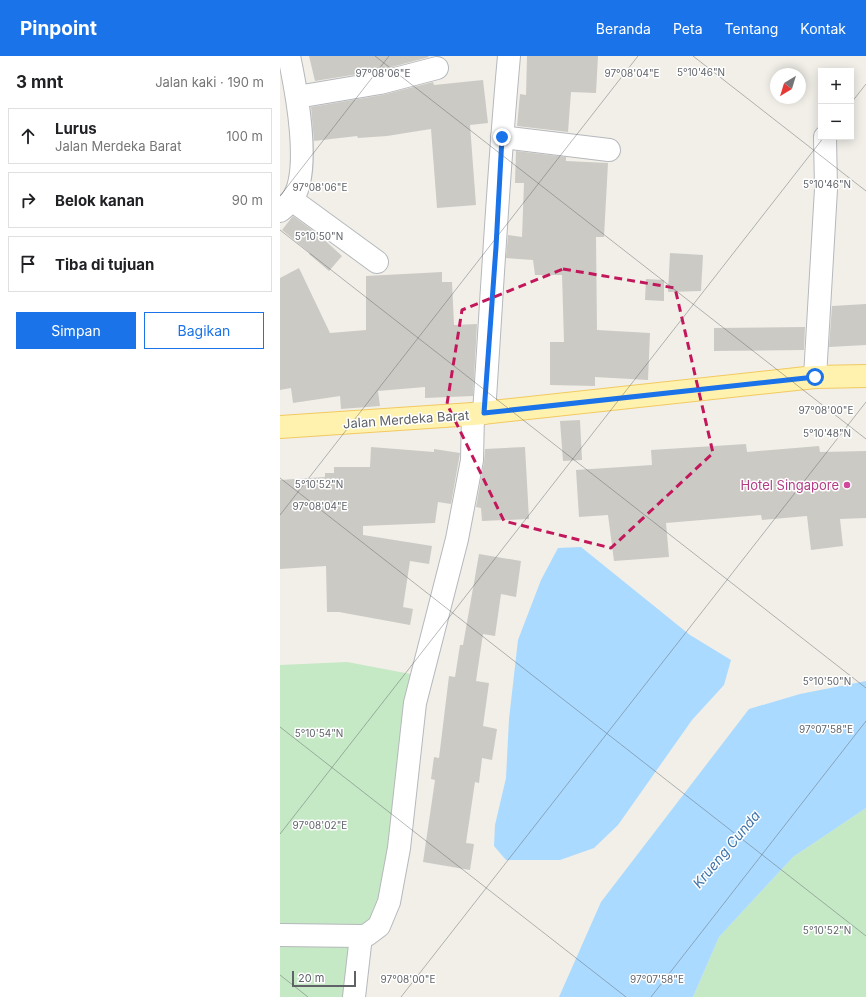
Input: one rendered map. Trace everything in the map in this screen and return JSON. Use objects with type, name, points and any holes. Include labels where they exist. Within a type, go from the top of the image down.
[{"type":"main road","name":"Jalan Merdeka Barat","points":[[280,427],[478,414],[815,377],[866,376]]},
{"type":"street","points":[[289,56],[297,97],[302,170],[286,206],[377,262]]},
{"type":"street","points":[[280,935],[367,935],[378,926],[389,902],[399,848],[415,702],[457,539],[472,460],[496,247],[502,137],[509,56]]},
{"type":"street","points":[[297,97],[380,83],[437,68]]},
{"type":"street","points":[[502,137],[609,150]]},
{"type":"street","points":[[815,377],[826,189],[825,140]]},
{"type":"street","points":[[354,997],[361,936]]},
{"type":"highlighted area","points":[[563,269],[675,288],[713,453],[611,548],[504,521],[447,404],[462,310]]},
{"type":"green space","points":[[347,662],[421,676],[376,926],[353,997],[280,997],[280,665]]},
{"type":"green space","points":[[866,808],[866,997],[693,997],[719,937],[793,857]]},
{"type":"water","points":[[581,547],[690,635],[731,660],[724,685],[692,720],[618,825],[594,848],[560,860],[506,860],[494,846],[495,825],[506,778],[509,719],[518,640],[541,580],[558,548]]},
{"type":"water","name":"Krueng Cunda","points":[[866,681],[866,808],[793,857],[719,937],[693,997],[559,997],[601,902],[749,709],[800,694]]},
{"type":"building","points":[[309,56],[429,57],[377,71],[315,81]]},
{"type":"building","points":[[527,56],[598,56],[596,93],[571,92],[568,132],[517,126],[520,94],[526,95]]},
{"type":"building","points":[[483,80],[488,123],[470,125],[476,205],[437,208],[431,129],[387,136],[358,138],[357,136],[314,141],[311,107],[382,95],[433,82],[434,85]]},
{"type":"building","points":[[516,151],[566,157],[566,161],[608,163],[604,237],[596,237],[597,330],[650,333],[648,380],[595,377],[595,386],[550,385],[550,342],[564,342],[562,275],[535,275],[533,260],[506,258],[508,235],[522,237],[524,183],[515,183]]},
{"type":"building","points":[[293,216],[319,235],[342,256],[329,271],[282,230]]},
{"type":"building","points":[[670,253],[703,255],[701,291],[668,292]]},
{"type":"building","points":[[299,268],[330,333],[366,330],[366,276],[442,272],[442,282],[452,282],[454,325],[477,324],[473,396],[425,398],[425,387],[378,391],[380,406],[341,409],[340,396],[293,403],[291,388],[280,390],[280,278]]},
{"type":"building","points":[[646,279],[664,280],[664,301],[645,300]]},
{"type":"building","points":[[866,304],[866,345],[829,347],[832,306]]},
{"type":"building","points":[[805,327],[804,350],[714,351],[714,328]]},
{"type":"building","points":[[580,420],[582,460],[563,461],[560,421]]},
{"type":"building","points":[[746,444],[747,452],[819,446],[820,452],[866,451],[866,518],[840,519],[843,546],[811,550],[807,516],[762,520],[761,515],[666,523],[669,557],[614,561],[608,515],[579,517],[576,470],[652,465],[651,450]]},
{"type":"building","points":[[371,447],[434,452],[434,449],[460,453],[451,504],[438,502],[435,523],[363,526],[363,535],[432,546],[429,564],[410,561],[403,607],[413,609],[410,625],[339,612],[327,612],[326,566],[280,569],[280,480],[325,477],[325,473],[334,473],[334,467],[370,467]]},
{"type":"building","points":[[525,447],[529,519],[482,521],[481,508],[476,507],[485,449]]},
{"type":"building","points":[[479,554],[521,561],[516,597],[501,594],[495,636],[483,634],[476,681],[489,683],[483,726],[497,729],[492,760],[482,758],[479,783],[475,782],[466,843],[474,844],[470,870],[423,862],[435,780],[431,779],[434,757],[439,758],[449,676],[455,677],[460,645],[463,645]]},
{"type":"place","name":"Hotel Singapore","points":[[847,485]]},
{"type":"route","points":[[502,137],[484,413],[815,377]]}]
